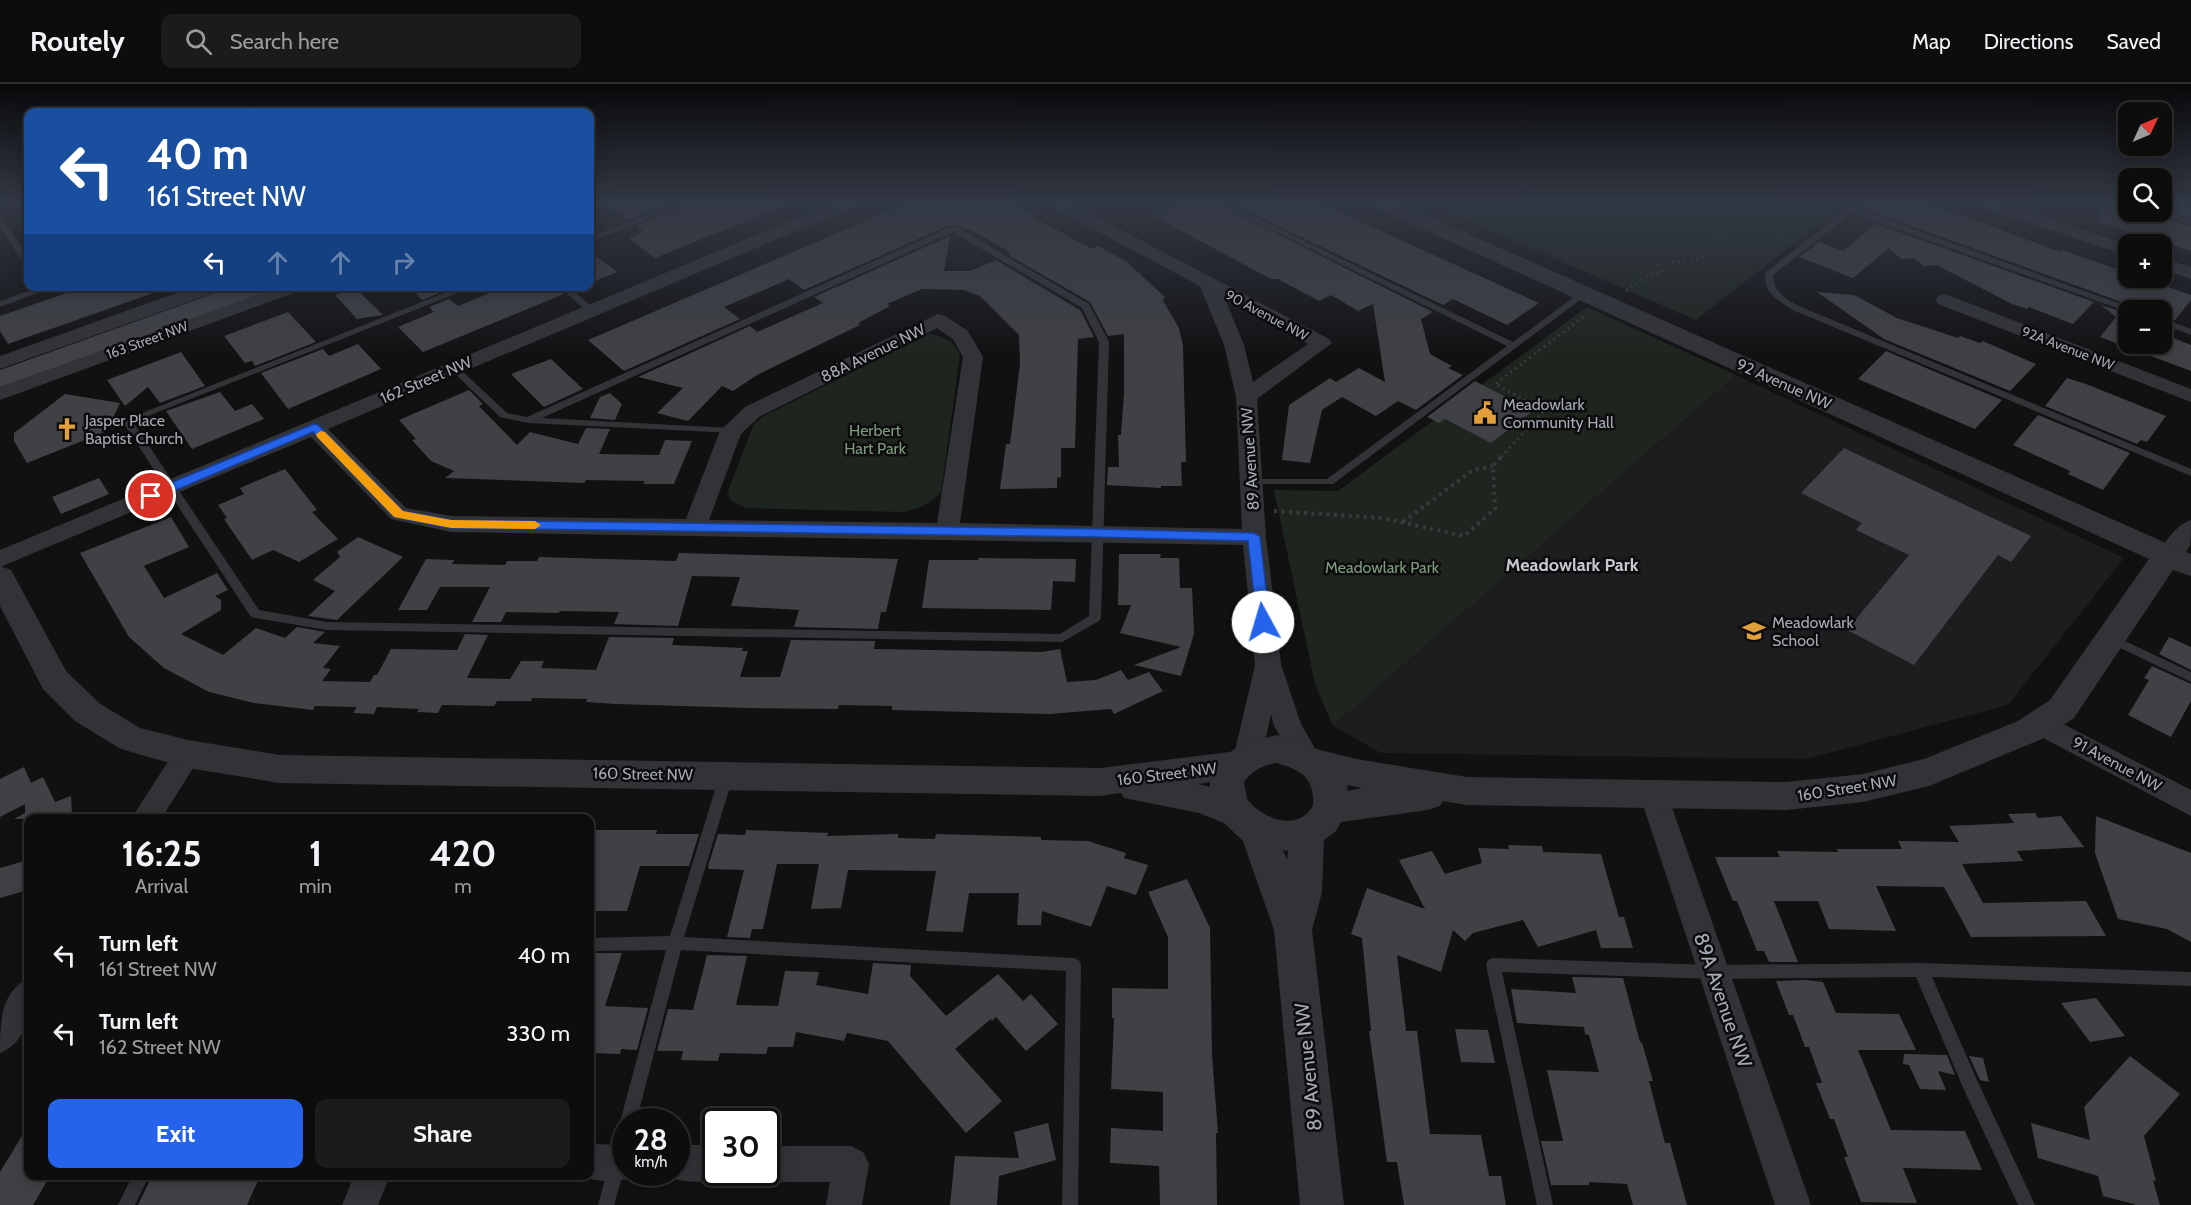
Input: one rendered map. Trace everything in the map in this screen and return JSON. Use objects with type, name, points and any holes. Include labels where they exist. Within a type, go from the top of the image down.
[{"type":"main road","name":"163 Street NW","points":[[0,380],[245,291]]},
{"type":"street","name":"162 Street NW","points":[[0,560],[727,253]]},
{"type":"street","name":"90 Avenue NW","points":[[1152,253],[1322,343]]},
{"type":"street","name":"92 Avenue NW","points":[[1493,253],[2180,561]]},
{"type":"street","points":[[2172,266],[2191,273]]},
{"type":"street","name":"89 Avenue NW","points":[[1209,284],[1234,345],[1246,397],[1254,537],[1268,664],[1288,726],[1311,760]]},
{"type":"street","name":"163 Street NW","points":[[0,363],[201,291]]},
{"type":"street","name":"163 Street NW","points":[[0,394],[281,291]]},
{"type":"street","name":"92A Avenue NW","points":[[1945,300],[2191,396]]},
{"type":"street","name":"88A Avenue NW","points":[[731,430],[752,412],[939,320],[961,334],[973,357],[947,532]]},
{"type":"street","name":"89 Avenue NW","points":[[1246,397],[1322,343]]},
{"type":"street","points":[[314,427],[399,514],[451,524],[1254,537]]},
{"type":"street","points":[[695,527],[731,430]]},
{"type":"street","points":[[2180,561],[2191,528]]},
{"type":"street","name":"160 Street NW","points":[[1311,760],[1356,773],[1467,791],[1654,796],[1786,796],[1863,788],[1929,772],[2042,724],[2062,709],[2112,639],[2154,574],[2180,561]]},
{"type":"street","name":"160 Street NW","points":[[0,577],[54,680],[87,712],[132,739],[188,754],[280,769],[1100,782],[1203,799],[1245,821]]},
{"type":"street","name":"89 Avenue NW","points":[[1242,760],[1268,664]]},
{"type":"street","name":"91 Avenue NW","points":[[2042,724],[2191,804]]},
{"type":"street","points":[[1276,749],[1311,760],[1331,784],[1333,797],[1319,821],[1281,836],[1245,821],[1229,800],[1227,788],[1229,776],[1242,760],[1262,750],[1276,749]]},
{"type":"street","points":[[148,814],[188,754]]},
{"type":"street","name":"160 Street NW","points":[[1100,782],[1242,760]]},
{"type":"street","name":"160 Street NW","points":[[1319,821],[1359,803],[1467,791]]},
{"type":"street","name":"89A Avenue NW","points":[[1654,796],[1794,1205]]},
{"type":"street","name":"89 Avenue NW","points":[[1245,821],[1269,855],[1277,889],[1293,930],[1322,1205]]},
{"type":"street","name":"89 Avenue NW","points":[[1293,930],[1319,821]]},
{"type":"street","points":[[0,1037],[24,1000]]},
{"type":"street","points":[[780,1164],[851,1164],[844,1205]]},
{"type":"street","points":[[360,1205],[370,1180]]},
{"type":"lane","points":[[528,420],[899,253]]},
{"type":"lane","points":[[458,291],[127,421],[255,614],[327,626],[1062,638],[1095,618],[1104,342],[1086,306],[995,253]]},
{"type":"lane","points":[[1324,253],[1514,346]]},
{"type":"lane","points":[[1795,253],[1769,274],[1769,284],[1782,300],[1809,314],[2191,473]]},
{"type":"lane","points":[[1974,253],[2118,305]]},
{"type":"lane","points":[[0,304],[37,291]]},
{"type":"lane","points":[[568,291],[591,310]]},
{"type":"lane","points":[[1251,481],[1329,482],[1584,294]]},
{"type":"lane","points":[[2172,325],[2191,332]]},
{"type":"lane","points":[[454,368],[504,415],[528,420],[731,430]]},
{"type":"lane","points":[[2112,639],[2191,677]]},
{"type":"lane","points":[[632,1108],[675,943],[726,775]]},
{"type":"lane","points":[[594,944],[675,943],[1074,965],[1070,1205]]},
{"type":"lane","points":[[1545,1205],[1493,965],[1713,972],[1921,970],[2191,979]]},
{"type":"lane","points":[[1921,970],[1971,1086],[2027,1205]]},
{"type":"lane","points":[[606,1205],[612,1168]]},
{"type":"lane","points":[[126,1205],[139,1180]]},
{"type":"path","points":[[1403,523],[1473,470],[1492,466],[1544,411]]},
{"type":"path","points":[[1254,510],[1383,518],[1464,536],[1496,509],[1492,466]]},
{"type":"shaded area","name":"Meadowlark School","points":[[1736,375],[2124,558],[2008,705],[1806,759],[1381,753],[1333,726]]},
{"type":"green space","points":[[1542,253],[1781,253],[1696,320]]},
{"type":"green space","name":"Meadowlark Park","points":[[1587,307],[1736,375],[1333,726],[1315,684],[1274,490],[1338,491]]},
{"type":"green space","name":"Herbert Hart Park","points":[[929,334],[949,340],[960,356],[941,492],[933,500],[919,508],[903,512],[746,508],[730,500],[728,491],[754,424],[764,416]]},
{"type":"building","points":[[649,253],[667,253],[655,258]]},
{"type":"building","points":[[790,253],[886,253],[804,290],[789,279],[724,307],[740,319],[624,371],[588,340]]},
{"type":"building","points":[[911,253],[947,253],[944,271],[971,271],[996,260],[1080,310],[1094,337],[1078,339],[1075,448],[1061,448],[1061,477],[1057,478],[1057,488],[1000,489],[1006,444],[1010,444],[1020,364],[1019,335],[980,296],[964,290],[922,289],[887,304],[890,306],[858,323],[860,325],[757,375],[733,391],[722,386],[688,421],[657,413],[683,388],[638,377],[750,326],[757,332],[823,303],[814,297]]},
{"type":"building","points":[[1111,253],[1127,262],[1166,298],[1162,299],[1179,328],[1183,346],[1186,462],[1181,462],[1182,486],[1161,486],[1161,488],[1107,485],[1108,467],[1119,467],[1118,435],[1121,435],[1124,393],[1124,334],[1108,336],[1090,302],[1008,255]]},
{"type":"building","points":[[1223,253],[1316,253],[1433,312],[1421,319],[1430,354],[1452,366],[1448,368],[1463,375],[1416,410],[1398,401],[1376,416],[1342,397],[1322,410],[1310,463],[1282,460],[1289,405],[1330,378],[1336,382],[1359,368],[1385,382],[1373,304],[1358,311],[1331,295],[1319,301],[1278,279],[1271,279]]},
{"type":"building","points":[[1335,253],[1430,253],[1539,303],[1507,325],[1453,299],[1443,305]]},
{"type":"building","points":[[1804,253],[1883,253],[1853,278],[1799,257]]},
{"type":"building","points":[[1895,253],[1958,253],[2094,302],[2073,324],[2029,307],[2028,309],[2012,304],[1937,265],[1924,266],[1914,258],[1901,259]]},
{"type":"building","points":[[1987,253],[2072,253],[2118,270],[2118,288],[2170,288],[2191,295],[2191,300],[2175,320],[2172,319],[2172,300],[2118,301]]},
{"type":"building","points":[[594,255],[617,272],[594,281]]},
{"type":"building","points":[[72,291],[159,291],[8,344],[0,331],[0,316]]},
{"type":"building","points":[[346,291],[358,291],[383,315],[357,319],[335,295]]},
{"type":"building","points":[[414,291],[442,292],[422,300]]},
{"type":"building","points":[[495,291],[561,291],[564,294],[423,352],[398,327],[434,312],[429,307],[449,299],[458,306]]},
{"type":"building","points":[[1817,292],[1854,295],[1897,318],[1958,338],[1960,336],[1980,343],[1983,341],[2036,364],[2010,391],[1884,339]]},
{"type":"building","points":[[2101,305],[2118,311],[2118,344],[2100,337],[2116,317]]},
{"type":"building","points":[[288,312],[316,342],[255,366],[252,361],[245,363],[224,336]]},
{"type":"building","points":[[2172,338],[2191,345],[2191,371],[2146,354],[2172,354]]},
{"type":"building","points":[[358,344],[381,369],[288,409],[261,373],[323,349],[329,356]]},
{"type":"building","points":[[1886,351],[2002,400],[1975,429],[1858,379]]},
{"type":"building","points":[[181,352],[205,386],[160,403],[148,387],[125,406],[107,380]]},
{"type":"building","points":[[551,359],[583,389],[544,407],[511,374]]},
{"type":"building","points":[[2067,378],[2166,416],[2147,442],[2141,440],[2137,444],[2045,406]]},
{"type":"building","name":"Meadowlark Community Hall","points":[[1475,381],[1533,411],[1491,443],[1445,419],[1439,423],[1427,417]]},
{"type":"building","points":[[469,390],[483,404],[479,406],[517,445],[530,432],[578,444],[586,428],[610,429],[599,454],[659,455],[665,440],[692,441],[674,484],[643,484],[645,481],[586,480],[584,483],[445,478],[454,471],[431,461],[412,440],[416,439],[399,420]]},
{"type":"building","points":[[220,392],[235,411],[252,404],[264,419],[192,449],[166,411]]},
{"type":"building","points":[[610,393],[622,404],[615,420],[590,418],[600,397]]},
{"type":"building","name":"Jasper Place Baptist Church","points":[[65,394],[120,403],[107,431],[27,463],[14,441],[14,433]]},
{"type":"building","points":[[2038,415],[2130,453],[2103,490],[2068,474],[2070,471],[2013,445]]},
{"type":"building","points":[[1844,448],[2031,536],[2011,562],[1998,555],[1914,665],[1847,630],[1909,555],[1856,530],[1862,523],[1801,493]]},
{"type":"building","points":[[285,469],[317,510],[312,512],[338,539],[299,562],[273,550],[252,560],[224,519],[227,518],[218,505],[244,494],[240,488]]},
{"type":"building","points":[[99,478],[109,494],[61,514],[52,497]]},
{"type":"building","points":[[171,517],[189,547],[144,566],[164,598],[217,573],[228,590],[215,596],[221,600],[221,610],[181,634],[223,655],[256,628],[285,638],[297,627],[325,632],[313,643],[340,646],[323,668],[331,669],[322,681],[370,682],[374,675],[377,675],[391,649],[457,650],[465,634],[488,635],[467,678],[510,679],[521,661],[544,661],[541,668],[596,670],[609,637],[674,638],[672,645],[743,648],[742,651],[748,651],[740,677],[780,677],[791,640],[875,641],[874,649],[1041,652],[1060,649],[1067,682],[1096,680],[1121,670],[1128,680],[1149,672],[1163,691],[1114,714],[1111,709],[1050,714],[892,710],[892,706],[839,705],[838,709],[616,704],[586,702],[587,699],[532,698],[531,701],[497,701],[494,706],[442,705],[438,713],[417,712],[419,709],[377,707],[374,714],[353,713],[357,707],[315,706],[313,710],[254,703],[209,692],[164,668],[129,637],[80,553]]},
{"type":"building","points":[[358,537],[403,557],[337,620],[308,616],[335,591],[313,580],[340,557],[337,552]]},
{"type":"building","points":[[679,553],[898,559],[886,612],[881,612],[878,629],[794,627],[799,610],[731,606],[740,577],[692,576],[678,626],[614,624],[619,612],[506,612],[501,622],[472,622],[490,587],[440,587],[427,610],[398,610],[426,559],[454,560],[452,564],[505,565],[507,561],[537,561],[539,557],[676,561]]},
{"type":"building","points":[[1119,554],[1161,554],[1160,558],[1179,558],[1180,588],[1192,588],[1194,634],[1181,676],[1134,665],[1181,647],[1120,633],[1131,605],[1118,605]]},
{"type":"building","points":[[979,558],[1076,559],[1075,582],[1053,581],[1051,610],[922,608],[929,560],[978,560]]},
{"type":"building","points":[[2169,637],[2191,647],[2191,670],[2159,654]]},
{"type":"building","points":[[2152,666],[2191,684],[2191,701],[2171,737],[2128,715],[2149,680],[2144,678]]},
{"type":"building","points":[[24,767],[31,783],[43,777],[55,802],[71,796],[72,814],[24,814],[24,819],[14,819],[25,813],[25,804],[0,817],[0,779]]},
{"type":"building","points":[[2035,813],[2038,818],[2061,816],[2084,847],[2017,851],[2023,861],[1962,864],[1983,903],[2086,901],[2106,936],[1971,937],[1944,887],[1876,886],[1896,931],[1829,929],[1818,901],[1774,901],[1798,962],[1769,962],[1764,951],[1757,951],[1737,901],[1733,901],[1715,857],[1780,857],[1777,851],[1838,852],[1837,849],[1902,849],[1898,841],[1959,842],[1949,826],[2014,823],[2008,814]]},
{"type":"building","points":[[2096,816],[2191,853],[2191,942],[2167,929],[2118,919],[2095,853]]},
{"type":"building","points":[[594,830],[657,830],[656,834],[699,834],[689,866],[640,866],[627,911],[594,911]]},
{"type":"building","points":[[746,830],[828,833],[827,836],[898,834],[898,838],[935,839],[936,834],[1041,837],[1041,840],[1088,841],[1126,853],[1124,858],[1148,865],[1136,895],[1107,886],[1091,927],[1042,911],[1041,925],[1017,925],[1019,893],[969,893],[963,932],[926,931],[936,871],[848,870],[841,908],[811,909],[819,864],[777,864],[763,929],[752,929],[750,938],[727,937],[744,870],[709,869],[708,866],[718,834],[745,835]]},
{"type":"building","points":[[1508,845],[1542,846],[1543,852],[1601,854],[1619,917],[1624,917],[1633,948],[1601,948],[1596,930],[1538,947],[1523,920],[1473,933],[1465,941],[1453,930],[1441,972],[1397,955],[1406,1031],[1417,1031],[1430,1134],[1481,1135],[1489,1176],[1501,1176],[1506,1205],[1404,1205],[1397,1162],[1387,1162],[1369,1031],[1371,1031],[1362,938],[1351,934],[1367,888],[1425,909],[1399,860],[1432,851],[1445,874],[1482,863],[1478,848],[1509,849]]},
{"type":"building","points":[[24,861],[24,891],[0,898],[0,868]]},
{"type":"building","points":[[1187,879],[1210,928],[1212,1055],[1218,1133],[1216,1133],[1217,1205],[1160,1205],[1159,1166],[1110,1163],[1111,1128],[1163,1131],[1163,1092],[1111,1089],[1114,1018],[1112,1018],[1112,988],[1168,989],[1168,937],[1148,892]]},
{"type":"building","points":[[594,953],[622,953],[605,1006],[648,1008],[637,1050],[621,1049],[620,1054],[594,1053]]},
{"type":"building","points":[[707,955],[747,956],[736,1005],[778,1006],[785,971],[819,972],[816,985],[868,994],[873,963],[911,965],[910,976],[946,1016],[998,974],[1023,1001],[1031,994],[1058,1024],[1026,1051],[996,1017],[955,1049],[1002,1101],[966,1133],[888,1041],[847,1033],[844,1041],[796,1032],[793,1047],[768,1047],[766,1054],[720,1053],[718,1061],[681,1060],[683,1051],[657,1051],[668,1009],[693,1010]]},
{"type":"building","points":[[1572,977],[1623,978],[1653,1081],[1649,1081],[1665,1143],[1670,1143],[1687,1205],[1633,1205],[1627,1184],[1589,1182],[1589,1185],[1551,1185],[1541,1141],[1563,1141],[1547,1070],[1599,1072],[1589,1035],[1585,1034],[1584,1027],[1517,1023],[1511,989],[1576,993]]},
{"type":"building","points":[[1776,981],[1823,982],[1836,1013],[1899,1014],[1916,1050],[1858,1050],[1891,1130],[1965,1131],[1982,1170],[1903,1168],[1917,1203],[1861,1202],[1844,1157],[1848,1157],[1834,1119],[1830,1119],[1816,1083],[1822,1083],[1809,1047],[1805,1047],[1793,1015],[1789,1015]]},
{"type":"building","points":[[2096,998],[2125,1036],[2090,1042],[2061,1003]]},
{"type":"building","points":[[1455,1029],[1488,1030],[1495,1063],[1461,1062]]},
{"type":"building","points":[[1904,1054],[1947,1055],[1955,1075],[1938,1071],[1946,1090],[1920,1089],[1909,1065],[1903,1064]]},
{"type":"building","points":[[1969,1056],[1983,1058],[1989,1082],[1980,1080]]},
{"type":"building","points":[[2130,1056],[2180,1094],[2144,1136],[2160,1205],[2137,1205],[2103,1196],[2098,1176],[2038,1158],[2031,1123],[2090,1140],[2084,1107]]},
{"type":"building","points":[[1048,1123],[1056,1160],[999,1176],[997,1205],[950,1205],[955,1156],[1019,1158],[1014,1132]]},
{"type":"building","points":[[24,1133],[24,1180],[48,1180],[33,1205],[0,1205],[0,1172]]},
{"type":"building","points":[[150,1180],[258,1180],[247,1205],[138,1205]]},
{"type":"slow traffic","points":[[321,434],[399,514],[451,524],[535,525]]},
{"type":"place","name":"Meadowlark Community Hall","points":[[1485,413]]},
{"type":"place","name":"Jasper Place Baptist Church","points":[[67,429]]},
{"type":"place","name":"Meadowlark School","points":[[1754,631]]},
{"type":"district","name":"Meadowlark Park","points":[[1572,565]]},
{"type":"route","points":[[151,496],[314,427],[399,514],[451,524],[1254,537],[1263,622]]}]
